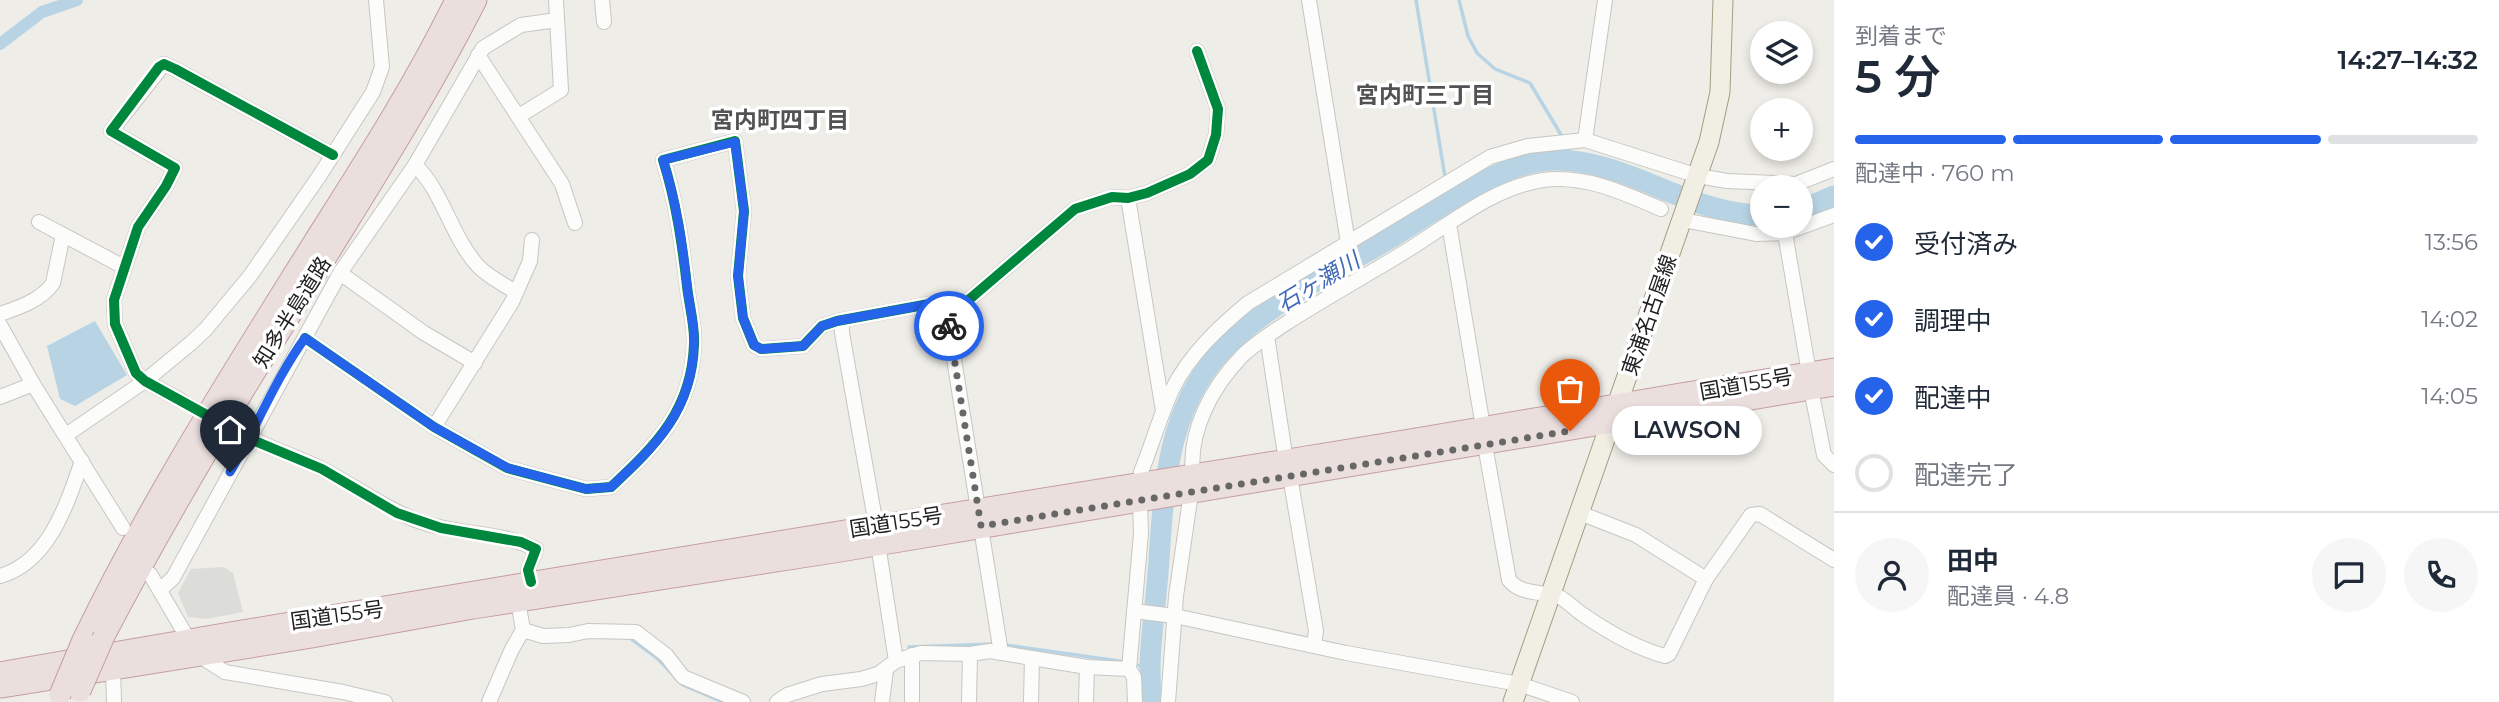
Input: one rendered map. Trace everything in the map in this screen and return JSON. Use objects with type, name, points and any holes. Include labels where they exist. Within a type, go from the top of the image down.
[{"type":"highway","name":"知多半島道路","points":[[68,698],[93,638],[110,584],[155,502],[383,131],[456,0]]},
{"type":"highway","name":"知多半島道路","points":[[93,638],[407,126],[477,0]]},
{"type":"highway","name":"国道155号","points":[[0,673],[192,647],[312,637],[877,535],[1810,381],[1834,369]]},
{"type":"highway","name":"国道155号","points":[[1810,381],[1834,385]]},
{"type":"highway","name":"国道155号","points":[[0,688],[113,670],[192,647],[531,582],[877,535]]},
{"type":"main road","name":"東浦名古屋線","points":[[1516,693],[1709,142],[1720,92],[1723,0]]},
{"type":"street","points":[[66,435],[145,381],[205,330],[250,276],[373,92],[382,67],[376,0]]},
{"type":"street","points":[[519,116],[561,90],[556,0]]},
{"type":"street","points":[[602,0],[604,22]]},
{"type":"street","points":[[1309,0],[1348,243]]},
{"type":"street","points":[[1585,140],[1605,0]]},
{"type":"street","points":[[160,590],[173,578],[340,273],[415,164],[478,55],[483,48],[521,25],[558,20]]},
{"type":"street","points":[[305,338],[434,427],[508,468],[586,489],[611,487],[650,451],[679,409],[692,377],[694,342],[683,251],[671,185],[663,160],[735,142],[745,223],[738,276],[743,318],[754,345],[761,349],[803,346],[822,326],[842,320],[940,302],[965,303],[1075,209],[1112,197],[1129,198],[1170,184],[1196,170],[1208,160],[1216,135],[1218,109],[1197,51]]},
{"type":"street","points":[[478,55],[562,184],[575,223]]},
{"type":"street","points":[[182,401],[145,381],[136,373],[115,324],[114,300],[138,227],[175,168],[111,131],[163,64],[333,155]]},
{"type":"street","points":[[1135,702],[1136,684],[1129,669],[1142,534],[1144,492],[1141,472],[1173,387],[1185,369],[1227,321],[1248,303],[1490,157],[1528,146],[1585,140],[1698,178],[1727,181],[1796,184],[1834,169]]},
{"type":"street","points":[[415,164],[423,172],[452,226],[479,268],[516,292]]},
{"type":"street","points":[[1168,702],[1176,596],[1191,484],[1191,463],[1199,422],[1207,405],[1237,362],[1267,336],[1449,224],[1518,186],[1547,179],[1577,180],[1661,209]]},
{"type":"street","points":[[1129,198],[1163,411]]},
{"type":"street","points":[[1813,223],[1834,215]]},
{"type":"street","points":[[1684,218],[1750,233]]},
{"type":"street","points":[[39,222],[124,267]]},
{"type":"street","points":[[1449,224],[1509,580],[1519,588],[1557,595],[1581,614],[1641,650],[1665,656],[1669,654],[1706,579],[1751,515],[1760,514],[1834,560]]},
{"type":"street","points":[[0,314],[15,309],[50,289],[64,235]]},
{"type":"street","points":[[1786,238],[1824,455],[1834,466]]},
{"type":"street","points":[[434,427],[505,314],[530,261],[532,240]]},
{"type":"street","points":[[340,273],[424,332],[475,362]]},
{"type":"street","points":[[945,303],[1001,653]]},
{"type":"street","points":[[842,320],[877,535],[891,666],[882,702]]},
{"type":"street","points":[[0,325],[33,384],[123,528]]},
{"type":"street","points":[[1267,336],[1316,631],[1314,645]]},
{"type":"street","points":[[0,397],[33,384]]},
{"type":"street","points":[[234,429],[250,439],[321,469],[397,513],[423,522],[521,542],[536,549],[528,570],[531,582]]},
{"type":"street","points":[[0,576],[25,564],[39,553],[51,533],[82,461]]},
{"type":"street","points":[[1580,513],[1636,536],[1706,579]]},
{"type":"street","points":[[150,575],[192,647],[225,672],[320,687],[385,702]]},
{"type":"street","points":[[489,702],[523,630],[518,601]]},
{"type":"street","points":[[1134,611],[1175,616],[1314,645],[1516,693],[1572,702]]},
{"type":"street","points":[[523,630],[543,636],[588,631],[636,632],[666,655],[683,677],[743,702]]},
{"type":"street","points":[[777,702],[787,695],[822,684],[861,679],[912,655],[990,651],[1087,667],[1129,669]]},
{"type":"street","points":[[969,702],[970,654]]},
{"type":"street","points":[[912,655],[912,702]]},
{"type":"street","points":[[1031,702],[1032,658]]},
{"type":"street","points":[[1086,702],[1087,667]]},
{"type":"street","points":[[113,670],[114,702]]},
{"type":"shaded area","points":[[224,567],[233,573],[243,612],[207,619],[188,617],[178,593],[191,569]]},
{"type":"water","points":[[95,321],[127,375],[75,406],[60,399],[47,346]]},
{"type":"waterway","points":[[0,44],[42,12],[77,0]]},
{"type":"waterway","points":[[1416,0],[1445,177]]},
{"type":"waterway","points":[[1459,0],[1468,36],[1477,53],[1495,69],[1530,83],[1563,138]]},
{"type":"waterway","points":[[1567,145],[1575,161]]},
{"type":"waterway","name":"石ヶ瀬川","points":[[1150,702],[1151,652],[1163,505],[1178,426],[1201,377],[1218,355],[1255,321],[1300,290],[1449,201],[1491,178],[1533,162],[1581,162],[1607,168],[1709,206],[1750,214]]},
{"type":"waterway","points":[[1450,188],[1455,199]]},
{"type":"waterway","name":"石ヶ瀬川","points":[[1813,205],[1834,196]]},
{"type":"waterway","points":[[630,638],[657,658],[683,685],[723,702]]},
{"type":"waterway","points":[[909,647],[994,644]]},
{"type":"waterway","points":[[1005,645],[1126,662]]},
{"type":"waterway","points":[[1133,665],[1150,666]]},
{"type":"tunnel","points":[[182,401],[214,418]]},
{"type":"cycle path","points":[[305,338],[434,427],[507,468],[586,489],[611,487],[657,441],[669,424],[687,388],[692,367],[693,322],[678,222],[663,160],[735,141],[744,211],[738,276],[743,318],[754,345],[761,349],[803,346],[822,326],[837,321],[940,302],[965,303],[1075,209],[1112,197],[1128,198],[1147,193],[1190,174],[1208,160],[1216,135],[1218,109],[1197,51]]},
{"type":"cycle path","points":[[333,155],[175,69],[164,64],[159,67],[111,131],[175,168],[138,227],[114,300],[115,324],[136,373],[145,381],[250,439],[322,469],[397,513],[441,528],[521,542],[536,549],[528,570],[531,582]]},
{"type":"way so far","points":[[949,326],[981,526],[1570,431]]},
{"type":"place","name":"LAWSON","points":[[1570,431]]},
{"type":"district","name":"宮内町三丁目","points":[[1425,95]]},
{"type":"district","name":"宮内町四丁目","points":[[780,120]]},
{"type":"route","points":[[230,472],[294,353],[305,338],[434,427],[508,468],[586,489],[611,487],[659,440],[679,409],[692,377],[694,342],[683,251],[671,185],[663,160],[735,142],[745,223],[738,276],[743,318],[754,345],[761,349],[803,346],[822,326],[837,321],[940,302],[945,303],[949,326]]}]
